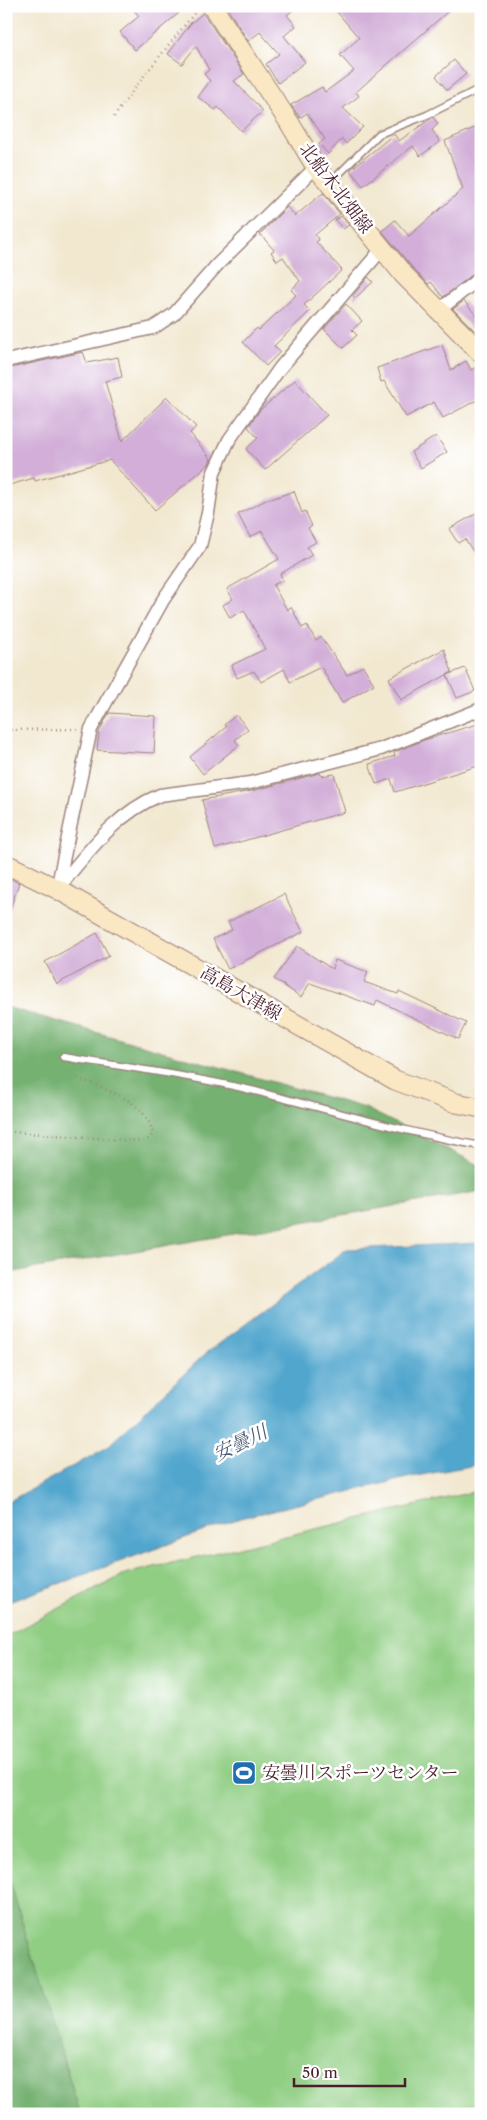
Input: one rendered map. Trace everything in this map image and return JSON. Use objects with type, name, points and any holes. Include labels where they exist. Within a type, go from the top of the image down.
[{"type":"main road","name":"北船木北畑線","points":[[212,6],[290,122],[316,167],[382,249],[481,352]]},
{"type":"main road","name":"高島大津線","points":[[6,864],[57,889],[395,1080],[456,1103],[481,1108]]},
{"type":"street","points":[[6,361],[153,328],[174,314],[231,250],[316,167]]},
{"type":"street","points":[[57,889],[91,729],[163,600],[200,546],[208,513],[214,472],[228,440],[280,368],[382,249]]},
{"type":"street","points":[[439,310],[481,277]]},
{"type":"street","points":[[57,889],[111,825],[148,800],[160,795],[250,783],[381,749],[481,708]]},
{"type":"lane","points":[[330,183],[379,134],[427,116],[481,88]]},
{"type":"lane","points":[[63,1057],[138,1068],[253,1091],[447,1140],[481,1146]]},
{"type":"path","points":[[114,117],[143,76],[200,6]]},
{"type":"path","points":[[6,730],[91,729]]},
{"type":"path","points":[[13,1132],[138,1142],[147,1140],[153,1134],[148,1118],[130,1102],[72,1076],[63,1057]]},
{"type":"green space","points":[[6,1007],[365,1108],[481,1166],[481,1191],[14,1272],[6,1278]]},
{"type":"green space","name":"安曇川スポーツセンター","points":[[481,1490],[481,2114],[67,2114],[6,1910],[6,1636],[125,1574]]},
{"type":"green space","points":[[6,1868],[80,2114],[6,2114]]},
{"type":"water","name":"安曇川","points":[[481,1243],[481,1464],[411,1477],[240,1518],[6,1603],[6,1503],[106,1448],[204,1355],[347,1249]]},
{"type":"building","points":[[130,6],[173,6],[179,13],[135,50],[120,32],[139,16]]},
{"type":"building","points":[[226,6],[298,6],[287,15],[296,26],[284,36],[305,62],[278,83],[266,64],[279,54],[260,32],[248,41]]},
{"type":"building","points":[[332,6],[454,6],[356,92],[359,96],[343,108],[363,127],[346,144],[342,139],[328,154],[319,144],[325,139],[307,113],[300,118],[291,105],[322,87],[325,92],[354,71],[340,55],[359,38]]},
{"type":"building","points":[[203,13],[244,74],[234,81],[263,111],[241,131],[218,107],[215,110],[198,97],[210,81],[204,74],[209,70],[196,46],[182,64],[168,54],[191,23]]},
{"type":"building","points":[[454,60],[466,74],[447,90],[436,76]]},
{"type":"building","points":[[433,117],[438,124],[432,130],[440,142],[420,156],[413,146],[363,186],[350,170],[394,134],[399,141]]},
{"type":"building","points":[[481,125],[481,269],[443,297],[431,282],[428,284],[411,266],[382,231],[395,220],[409,236],[463,189],[445,141]]},
{"type":"building","points":[[323,193],[340,214],[315,235],[319,240],[316,242],[342,270],[304,305],[310,311],[274,346],[280,352],[266,366],[243,342],[257,328],[259,330],[296,295],[291,290],[300,281],[283,257],[277,261],[271,252],[274,250],[260,234],[287,207],[295,216]]},
{"type":"building","points":[[341,216],[349,225],[343,229],[335,220]]},
{"type":"building","points":[[368,277],[373,282],[355,298],[353,296]]},
{"type":"building","points":[[464,301],[481,321],[481,337],[453,309]]},
{"type":"building","points":[[346,304],[362,321],[352,330],[357,335],[343,348],[324,329]]},
{"type":"building","points":[[442,345],[451,370],[466,361],[471,370],[481,365],[481,398],[443,418],[434,402],[406,417],[384,381],[381,382],[377,368]]},
{"type":"building","points":[[83,352],[87,363],[118,357],[122,377],[105,381],[122,441],[167,397],[196,427],[190,433],[211,459],[209,464],[155,510],[110,460],[35,481],[34,478],[6,486],[6,369]]},
{"type":"building","points":[[295,380],[327,415],[265,470],[246,449],[258,438],[248,427],[260,410]]},
{"type":"building","points":[[436,436],[447,452],[421,468],[411,452]]},
{"type":"building","points":[[294,491],[302,513],[305,511],[312,526],[308,528],[316,542],[307,547],[312,555],[280,574],[283,580],[273,585],[287,610],[291,607],[302,628],[307,625],[316,641],[321,637],[347,675],[363,666],[374,684],[342,703],[321,667],[290,682],[284,669],[261,682],[254,671],[237,678],[232,665],[265,649],[244,610],[230,618],[223,605],[233,599],[227,589],[279,559],[262,531],[250,537],[238,514],[270,498]]},
{"type":"building","points":[[481,511],[481,564],[465,539],[458,543],[449,529]]},
{"type":"building","points":[[444,649],[452,672],[401,700],[389,678]]},
{"type":"building","points":[[465,668],[475,691],[457,698],[447,675]]},
{"type":"building","points":[[109,713],[156,716],[154,753],[97,750],[99,732]]},
{"type":"building","points":[[236,715],[248,729],[235,740],[239,745],[203,774],[190,757],[226,727],[224,725]]},
{"type":"building","points":[[481,723],[481,765],[395,792],[391,779],[376,784],[369,764],[395,756],[394,752],[424,740]]},
{"type":"building","points":[[320,773],[321,776],[334,774],[345,812],[215,849],[202,800],[252,791]]},
{"type":"building","points":[[6,877],[19,883],[8,915],[6,914]]},
{"type":"building","points":[[284,894],[303,932],[228,969],[213,939],[232,930],[228,922]]},
{"type":"building","points":[[97,933],[109,956],[57,984],[45,962]]},
{"type":"building","points":[[297,946],[332,969],[335,960],[368,972],[364,982],[398,994],[399,991],[466,1023],[458,1039],[377,1000],[375,1006],[310,983],[301,997],[274,979]]},
{"type":"place","name":"安曇川スポーツセンター","points":[[244,1773]]}]
